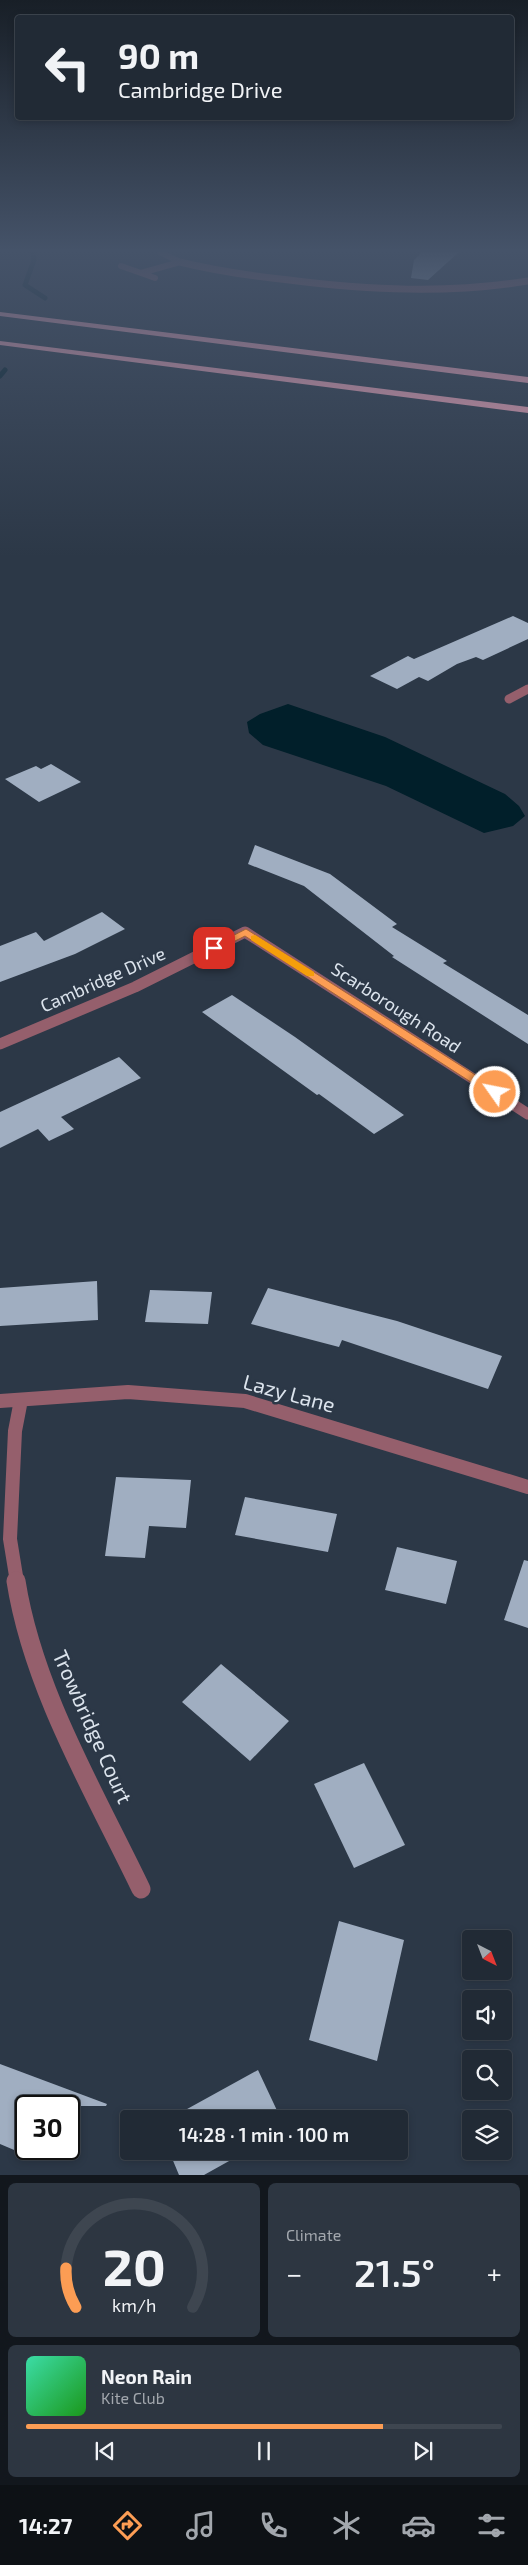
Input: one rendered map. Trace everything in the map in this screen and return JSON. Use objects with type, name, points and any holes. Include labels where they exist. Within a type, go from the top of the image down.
[{"type":"highway","points":[[81,354],[528,410]]},
{"type":"highway","points":[[316,354],[528,380]]},
{"type":"highway","points":[[231,373],[528,419]]},
{"type":"street","points":[[509,699],[528,689]]},
{"type":"street","name":"Cambridge Drive","points":[[0,1044],[134,987],[246,932]]},
{"type":"street","name":"Scarborough Road","points":[[246,932],[528,1114]]},
{"type":"street","name":"Lazy Lane","points":[[0,1401],[128,1392],[245,1401],[528,1487]]},
{"type":"street","name":"Trowbridge Court","points":[[21,1400],[15,1431],[10,1539],[20,1605],[44,1685],[141,1889]]},
{"type":"water","points":[[288,704],[385,737],[505,794],[519,806],[525,816],[513,826],[484,833],[386,786],[263,745],[249,733],[247,722],[260,714]]},
{"type":"building","points":[[513,616],[528,623],[528,639],[483,660],[476,657],[457,664],[428,681],[419,677],[397,689],[370,676],[408,656],[414,659]]},
{"type":"building","points":[[51,764],[81,782],[39,802],[5,779],[36,766],[41,769]]},
{"type":"building","points":[[255,845],[330,874],[397,924],[392,927],[447,961],[443,963],[528,1015],[528,1044],[392,957],[394,956],[304,886],[248,864]]},
{"type":"building","points":[[102,912],[125,929],[75,954],[0,982],[0,946],[36,932],[44,941]]},
{"type":"building","points":[[232,995],[295,1037],[404,1115],[374,1134],[202,1012]]},
{"type":"building","points":[[119,1057],[141,1078],[61,1117],[74,1129],[49,1141],[38,1129],[0,1148],[0,1112]]},
{"type":"building","points":[[97,1281],[98,1320],[0,1326],[0,1288]]},
{"type":"building","points":[[268,1288],[397,1321],[502,1356],[488,1389],[342,1340],[339,1347],[251,1324]]},
{"type":"building","points":[[150,1290],[212,1292],[208,1324],[145,1322]]},
{"type":"building","points":[[116,1477],[191,1480],[186,1528],[149,1526],[145,1558],[105,1556]]},
{"type":"building","points":[[245,1497],[337,1514],[328,1552],[235,1535]]},
{"type":"building","points":[[397,1547],[457,1561],[446,1604],[385,1590]]},
{"type":"building","points":[[524,1560],[528,1561],[528,1628],[504,1620]]},
{"type":"building","points":[[221,1664],[289,1721],[250,1761],[182,1702]]},
{"type":"building","points":[[364,1763],[405,1845],[354,1868],[314,1784]]},
{"type":"building","points":[[339,1921],[404,1940],[377,2061],[309,2040]]},
{"type":"building","points":[[0,2064],[107,2104],[106,2106],[80,2106],[80,2095],[15,2095],[15,2150],[0,2144]]},
{"type":"building","points":[[258,2070],[277,2110],[185,2110]]},
{"type":"building","points":[[173,2160],[231,2160],[204,2175],[179,2175]]},
{"type":"waterway","points":[[0,376],[5,370]]},
{"type":"slow traffic","points":[[255,938],[310,974]]},
{"type":"route","points":[[214,948],[246,932],[495,1092]]}]
